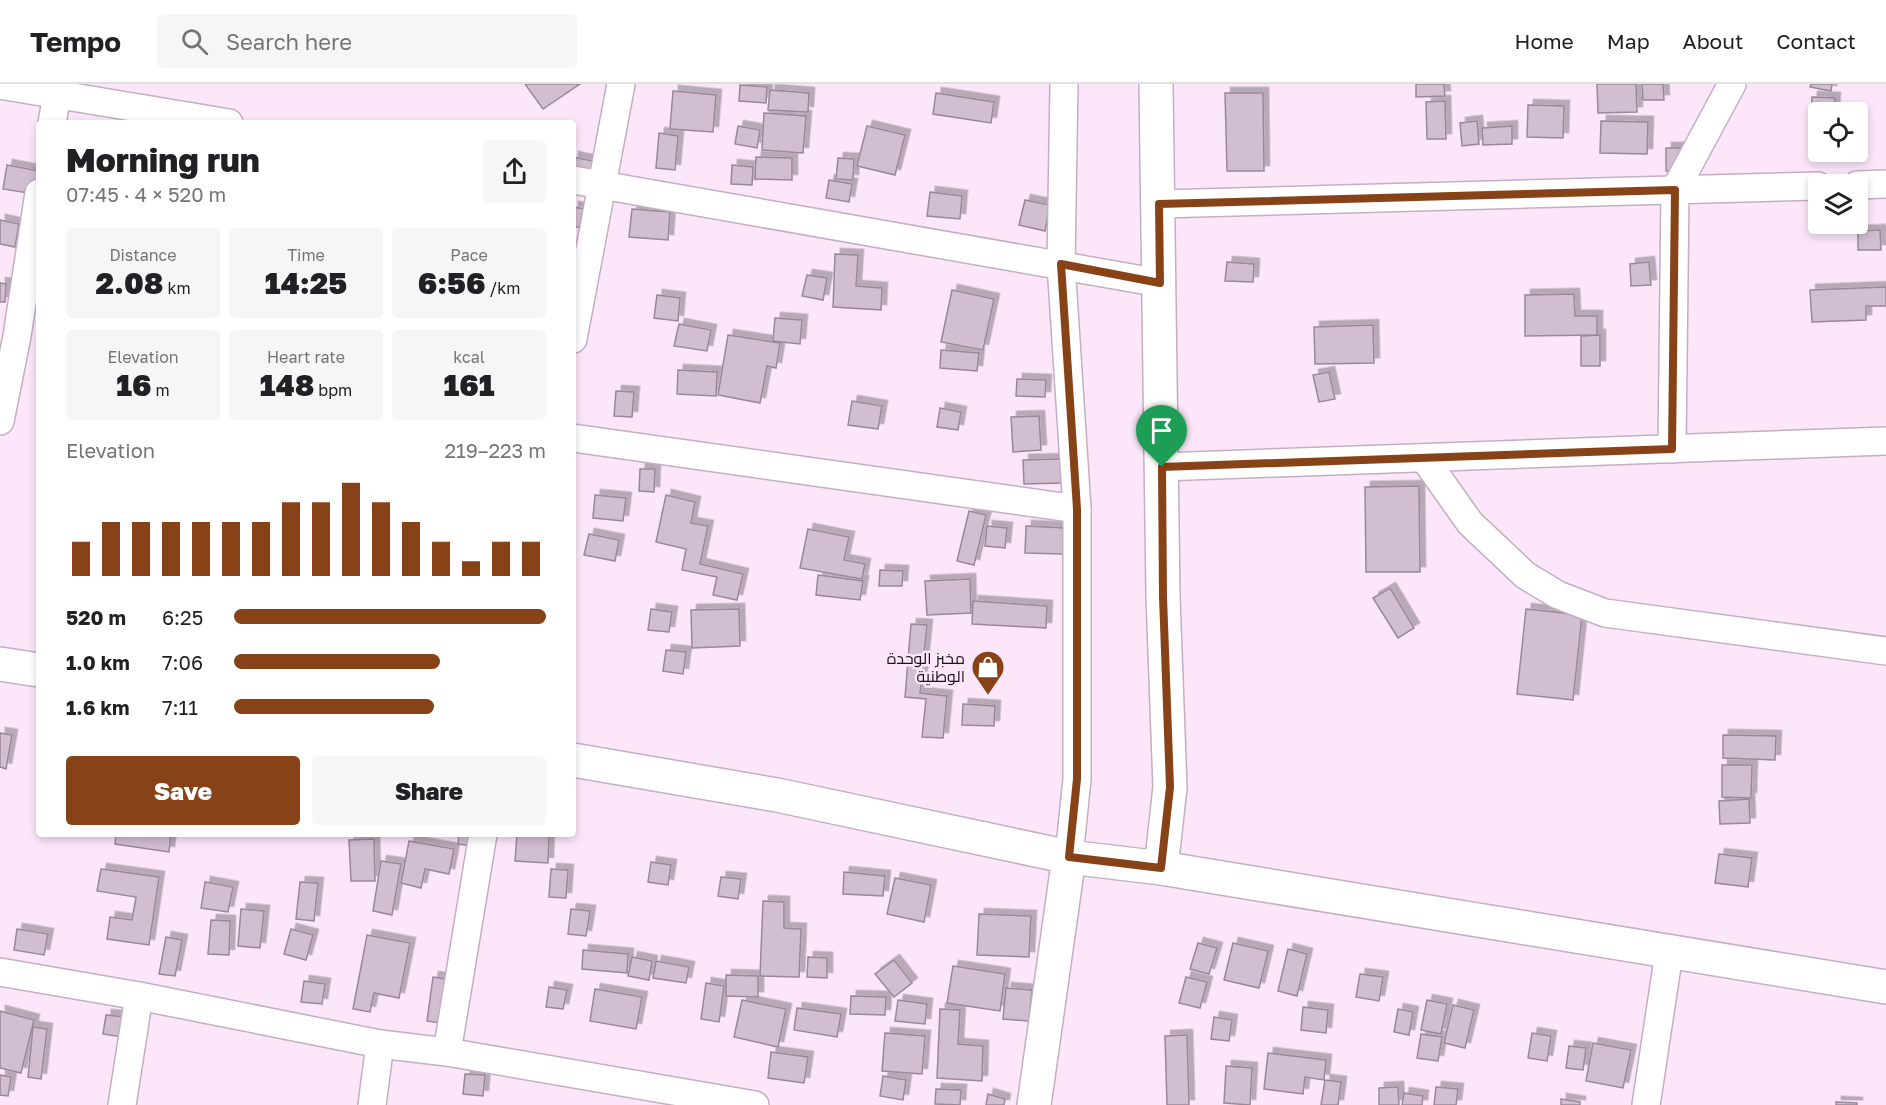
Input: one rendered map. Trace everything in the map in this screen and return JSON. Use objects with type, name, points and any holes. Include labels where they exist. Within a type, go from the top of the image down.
[{"type":"street","points":[[576,323],[621,84]]},
{"type":"street","points":[[1034,1105],[1069,857],[1077,779],[1077,509],[1061,264],[1064,84]]},
{"type":"street","points":[[1156,84],[1163,597],[1170,787],[1161,868]]},
{"type":"street","points":[[1672,449],[1675,190],[1732,84]]},
{"type":"street","points":[[0,85],[58,89],[214,120]]},
{"type":"street","points":[[53,120],[58,89]]},
{"type":"street","points":[[576,181],[1160,283]]},
{"type":"street","points":[[1868,185],[1886,184]]},
{"type":"street","points":[[1159,204],[1808,186]]},
{"type":"street","points":[[0,421],[19,337],[36,215]]},
{"type":"street","points":[[576,438],[1077,509]]},
{"type":"street","points":[[1162,467],[1886,441]]},
{"type":"street","points":[[1424,458],[1470,523],[1525,575],[1558,596],[1605,613],[1886,651]]},
{"type":"street","points":[[0,664],[36,670]]},
{"type":"street","points":[[576,761],[777,795],[1069,857],[1161,868],[1317,894],[1388,903],[1886,987]]},
{"type":"street","points":[[447,1052],[483,837]]},
{"type":"street","points":[[1646,1105],[1670,952]]},
{"type":"street","points":[[0,972],[139,996],[380,1044],[447,1052],[755,1105]]},
{"type":"street","points":[[122,1105],[139,996]]},
{"type":"street","points":[[372,1105],[380,1044]]},
{"type":"building","points":[[525,84],[580,84],[543,109]]},
{"type":"building","points":[[1416,84],[1444,84],[1445,96],[1416,97]]},
{"type":"building","points":[[1597,84],[1636,84],[1637,112],[1598,113]]},
{"type":"building","points":[[1642,84],[1663,84],[1664,100],[1643,100]]},
{"type":"building","points":[[1811,84],[1832,84],[1831,91],[1810,87]]},
{"type":"building","points":[[740,85],[767,87],[766,103],[739,101]]},
{"type":"building","points":[[770,90],[809,93],[808,112],[768,110]]},
{"type":"building","points":[[673,91],[716,95],[713,132],[670,129]]},
{"type":"building","points":[[936,93],[994,102],[991,123],[933,114]]},
{"type":"building","points":[[1225,93],[1263,93],[1264,171],[1227,171]]},
{"type":"building","points":[[1812,97],[1835,98],[1835,102],[1812,102]]},
{"type":"building","points":[[1445,101],[1446,139],[1427,139],[1426,102]]},
{"type":"building","points":[[1528,105],[1564,106],[1563,138],[1527,137]]},
{"type":"building","points":[[764,113],[806,116],[803,153],[762,150]]},
{"type":"building","points":[[1477,121],[1479,144],[1462,146],[1460,123]]},
{"type":"building","points":[[1601,121],[1648,122],[1647,154],[1600,153]]},
{"type":"building","points":[[738,126],[760,130],[757,148],[735,144]]},
{"type":"building","points":[[867,126],[905,135],[895,175],[857,166]]},
{"type":"building","points":[[1512,126],[1512,144],[1483,145],[1482,128]]},
{"type":"building","points":[[659,133],[678,136],[675,170],[656,168]]},
{"type":"building","points":[[1666,148],[1683,148],[1684,171],[1666,171]]},
{"type":"building","points":[[756,157],[792,158],[792,180],[755,179]]},
{"type":"building","points":[[576,158],[602,163],[599,177],[576,173]]},
{"type":"building","points":[[838,158],[854,159],[853,180],[836,179]]},
{"type":"building","points":[[7,165],[36,170],[34,194],[3,189]]},
{"type":"building","points":[[732,165],[753,167],[752,185],[731,184]]},
{"type":"building","points":[[829,180],[852,184],[849,202],[826,198]]},
{"type":"building","points":[[930,192],[962,196],[960,219],[927,216]]},
{"type":"building","points":[[1025,200],[1050,205],[1045,231],[1019,225]]},
{"type":"building","points":[[576,208],[590,210],[586,229],[576,227]]},
{"type":"building","points":[[632,209],[670,212],[668,240],[629,237]]},
{"type":"building","points":[[0,220],[19,224],[15,247],[0,244]]},
{"type":"building","points":[[1880,230],[1881,250],[1858,250],[1858,234],[1868,234],[1868,231]]},
{"type":"building","points":[[835,254],[858,255],[856,286],[882,288],[881,310],[833,307]]},
{"type":"building","points":[[1227,262],[1254,264],[1253,282],[1225,281]]},
{"type":"building","points":[[1649,262],[1651,285],[1631,286],[1630,264]]},
{"type":"building","points":[[807,275],[827,278],[823,300],[802,296]]},
{"type":"building","points":[[0,283],[6,284],[5,302],[0,302]]},
{"type":"building","points":[[1886,287],[1886,306],[1866,306],[1866,320],[1812,322],[1810,290]]},
{"type":"building","points":[[952,290],[994,299],[983,350],[941,342]]},
{"type":"building","points":[[1574,294],[1575,316],[1597,316],[1597,335],[1525,336],[1525,295]]},
{"type":"building","points":[[657,295],[680,298],[678,321],[654,318]]},
{"type":"building","points":[[775,318],[802,320],[800,344],[773,341]]},
{"type":"building","points":[[679,324],[711,330],[707,351],[674,346]]},
{"type":"building","points":[[1373,325],[1374,363],[1315,364],[1314,327]]},
{"type":"building","points":[[728,335],[780,343],[776,368],[767,366],[760,403],[718,395]]},
{"type":"building","points":[[1600,335],[1600,366],[1581,366],[1581,336]]},
{"type":"building","points":[[941,350],[979,353],[977,371],[940,368]]},
{"type":"building","points":[[678,370],[717,372],[716,396],[677,394]]},
{"type":"building","points":[[1329,372],[1335,399],[1319,402],[1313,375]]},
{"type":"building","points":[[1017,379],[1046,380],[1045,397],[1016,396]]},
{"type":"building","points":[[616,391],[634,392],[632,417],[614,416]]},
{"type":"building","points":[[852,401],[882,406],[878,429],[848,425]]},
{"type":"building","points":[[940,408],[961,412],[958,430],[937,427]]},
{"type":"building","points":[[1039,416],[1041,450],[1013,452],[1011,417]]},
{"type":"building","points":[[1063,459],[1063,483],[1024,484],[1023,460]]},
{"type":"building","points":[[640,469],[655,469],[654,492],[639,491]]},
{"type":"building","points":[[1419,486],[1420,572],[1366,572],[1365,487]]},
{"type":"building","points":[[595,495],[626,498],[623,521],[593,518]]},
{"type":"building","points":[[666,495],[695,502],[691,523],[708,526],[700,564],[743,574],[737,600],[713,595],[717,577],[682,570],[686,549],[656,542]]},
{"type":"building","points":[[969,511],[986,515],[974,565],[957,561]]},
{"type":"building","points":[[987,526],[1007,528],[1005,548],[985,546]]},
{"type":"building","points":[[1026,526],[1065,528],[1063,554],[1025,553]]},
{"type":"building","points":[[808,529],[849,537],[844,560],[865,564],[862,579],[800,568]]},
{"type":"building","points":[[589,534],[619,540],[615,561],[584,555]]},
{"type":"building","points":[[880,570],[903,571],[902,586],[879,586]]},
{"type":"building","points":[[818,575],[863,581],[860,600],[816,595]]},
{"type":"building","points":[[970,579],[971,613],[927,615],[925,581]]},
{"type":"building","points":[[1390,588],[1414,628],[1398,638],[1373,598]]},
{"type":"building","points":[[973,601],[1047,606],[1046,628],[972,624]]},
{"type":"building","points":[[651,609],[672,612],[669,632],[648,630]]},
{"type":"building","points":[[739,609],[740,646],[692,648],[691,610]]},
{"type":"building","points":[[1526,609],[1582,615],[1573,700],[1517,694]]},
{"type":"building","points":[[911,624],[927,625],[920,693],[947,696],[943,738],[922,737],[926,699],[905,697]]},
{"type":"building","points":[[666,650],[686,652],[683,674],[663,671]]},
{"type":"building","points":[[963,704],[995,706],[994,726],[962,725]]},
{"type":"building","points":[[0,733],[12,735],[6,769],[0,767]]},
{"type":"building","points":[[1723,735],[1776,736],[1775,760],[1723,758]]},
{"type":"building","points":[[1722,765],[1752,765],[1751,798],[1722,797]]},
{"type":"building","points":[[1749,799],[1750,823],[1720,824],[1719,801]]},
{"type":"building","points":[[116,837],[171,837],[169,852],[115,844]]},
{"type":"building","points":[[459,837],[483,837],[482,847],[458,844]]},
{"type":"building","points":[[517,837],[549,837],[548,863],[515,861]]},
{"type":"building","points":[[374,839],[375,881],[351,881],[349,840]]},
{"type":"building","points":[[409,841],[454,849],[449,874],[425,869],[421,888],[401,883]]},
{"type":"building","points":[[1719,854],[1752,858],[1748,887],[1715,883]]},
{"type":"building","points":[[381,861],[401,864],[392,915],[373,911]]},
{"type":"building","points":[[651,862],[671,865],[668,885],[648,882]]},
{"type":"building","points":[[101,869],[159,877],[149,945],[107,939],[110,917],[132,920],[136,897],[97,891]]},
{"type":"building","points":[[551,869],[568,870],[566,898],[549,897]]},
{"type":"building","points":[[844,872],[885,876],[883,896],[843,894]]},
{"type":"building","points":[[721,877],[741,879],[738,899],[718,896]]},
{"type":"building","points":[[895,878],[931,885],[924,922],[887,914]]},
{"type":"building","points":[[205,882],[233,887],[228,912],[201,908]]},
{"type":"building","points":[[300,882],[318,883],[314,921],[296,919]]},
{"type":"building","points":[[763,901],[784,902],[784,928],[801,929],[799,977],[760,976]]},
{"type":"building","points":[[241,909],[264,911],[260,948],[238,946]]},
{"type":"building","points":[[571,909],[590,911],[586,936],[568,934]]},
{"type":"building","points":[[979,914],[1031,916],[1029,957],[977,955]]},
{"type":"building","points":[[211,920],[230,921],[229,955],[208,954]]},
{"type":"building","points":[[17,929],[48,934],[44,955],[14,950]]},
{"type":"building","points":[[291,929],[313,935],[306,960],[284,954]]},
{"type":"building","points":[[367,935],[410,943],[399,998],[374,993],[370,1012],[353,1009]]},
{"type":"building","points":[[166,937],[182,940],[175,976],[159,974]]},
{"type":"building","points":[[1198,943],[1217,948],[1209,974],[1190,969]]},
{"type":"building","points":[[1233,943],[1268,951],[1259,988],[1224,980]]},
{"type":"building","points":[[1288,949],[1307,954],[1297,996],[1278,991]]},
{"type":"building","points":[[583,950],[628,954],[627,973],[582,969]]},
{"type":"building","points":[[632,957],[652,961],[649,980],[628,976]]},
{"type":"building","points":[[808,957],[827,958],[827,978],[807,977]]},
{"type":"building","points":[[894,960],[912,983],[894,997],[875,974]]},
{"type":"building","points":[[656,961],[689,967],[686,983],[653,978]]},
{"type":"building","points":[[953,966],[1005,974],[1000,1011],[947,1003]]},
{"type":"building","points":[[1360,974],[1383,977],[1379,1001],[1356,997]]},
{"type":"building","points":[[726,975],[758,976],[758,997],[726,996]]},
{"type":"building","points":[[433,977],[453,980],[445,1024],[427,1021]]},
{"type":"building","points":[[1186,977],[1207,982],[1200,1008],[1179,1003]]},
{"type":"building","points":[[304,981],[325,984],[322,1004],[301,1002]]},
{"type":"building","points":[[706,983],[724,986],[719,1022],[701,1019]]},
{"type":"building","points":[[549,987],[567,990],[563,1009],[546,1007]]},
{"type":"building","points":[[1006,988],[1032,990],[1029,1021],[1003,1019]]},
{"type":"building","points":[[595,989],[642,997],[636,1029],[590,1021]]},
{"type":"building","points":[[851,996],[886,997],[885,1015],[850,1014]]},
{"type":"building","points":[[742,1000],[786,1009],[778,1047],[734,1037]]},
{"type":"building","points":[[898,1000],[927,1004],[925,1024],[895,1021]]},
{"type":"building","points":[[1427,1000],[1447,1004],[1441,1034],[1421,1030]]},
{"type":"building","points":[[1453,1005],[1474,1010],[1465,1048],[1444,1043]]},
{"type":"building","points":[[1303,1007],[1328,1010],[1326,1033],[1301,1030]]},
{"type":"building","points":[[797,1008],[841,1014],[837,1037],[794,1030]]},
{"type":"building","points":[[940,1009],[960,1010],[958,1044],[983,1046],[982,1081],[937,1078]]},
{"type":"building","points":[[1398,1009],[1413,1012],[1409,1035],[1394,1032]]},
{"type":"building","points":[[0,1011],[34,1020],[21,1073],[0,1068]]},
{"type":"building","points":[[106,1015],[125,1017],[122,1037],[103,1034]]},
{"type":"building","points":[[1214,1017],[1232,1020],[1229,1041],[1211,1039]]},
{"type":"building","points":[[33,1027],[47,1029],[41,1079],[28,1077]]},
{"type":"building","points":[[885,1033],[925,1036],[922,1074],[882,1071]]},
{"type":"building","points":[[1532,1033],[1551,1036],[1547,1061],[1528,1058]]},
{"type":"building","points":[[1421,1034],[1442,1037],[1438,1061],[1417,1058]]},
{"type":"building","points":[[1187,1035],[1189,1105],[1167,1105],[1165,1036]]},
{"type":"building","points":[[1593,1043],[1631,1050],[1623,1088],[1586,1081]]},
{"type":"building","points":[[1569,1046],[1586,1048],[1583,1070],[1566,1068]]},
{"type":"building","points":[[771,1052],[808,1057],[804,1083],[768,1078]]},
{"type":"building","points":[[1268,1053],[1326,1060],[1324,1080],[1305,1077],[1303,1094],[1264,1089]]},
{"type":"building","points":[[1226,1066],[1252,1068],[1250,1105],[1224,1103]]},
{"type":"building","points":[[465,1074],[485,1075],[483,1096],[463,1094]]},
{"type":"building","points":[[0,1075],[11,1077],[8,1096],[0,1095]]},
{"type":"building","points":[[883,1076],[906,1080],[903,1100],[880,1096]]},
{"type":"building","points":[[1325,1080],[1341,1082],[1338,1105],[1321,1105]]},
{"type":"building","points":[[1398,1087],[1399,1105],[1379,1105],[1379,1088]]},
{"type":"building","points":[[1436,1087],[1458,1089],[1456,1105],[1434,1105]]},
{"type":"building","points":[[936,1089],[961,1090],[960,1105],[935,1104]]},
{"type":"building","points":[[1404,1093],[1423,1096],[1422,1105],[1402,1105]]},
{"type":"building","points":[[988,1094],[1005,1099],[1004,1105],[986,1105]]},
{"type":"building","points":[[1561,1099],[1580,1102],[1580,1105],[1561,1105]]},
{"type":"building","points":[[1836,1102],[1857,1103],[1857,1105],[1836,1105]]},
{"type":"place","name":"مخبز الوحدة الوطنية","points":[[988,696]]},
{"type":"route","points":[[1675,190],[1672,449],[1162,467],[1163,597],[1170,787],[1161,868],[1069,857],[1077,779],[1077,509],[1061,264],[1160,283],[1159,204],[1675,190]]}]
